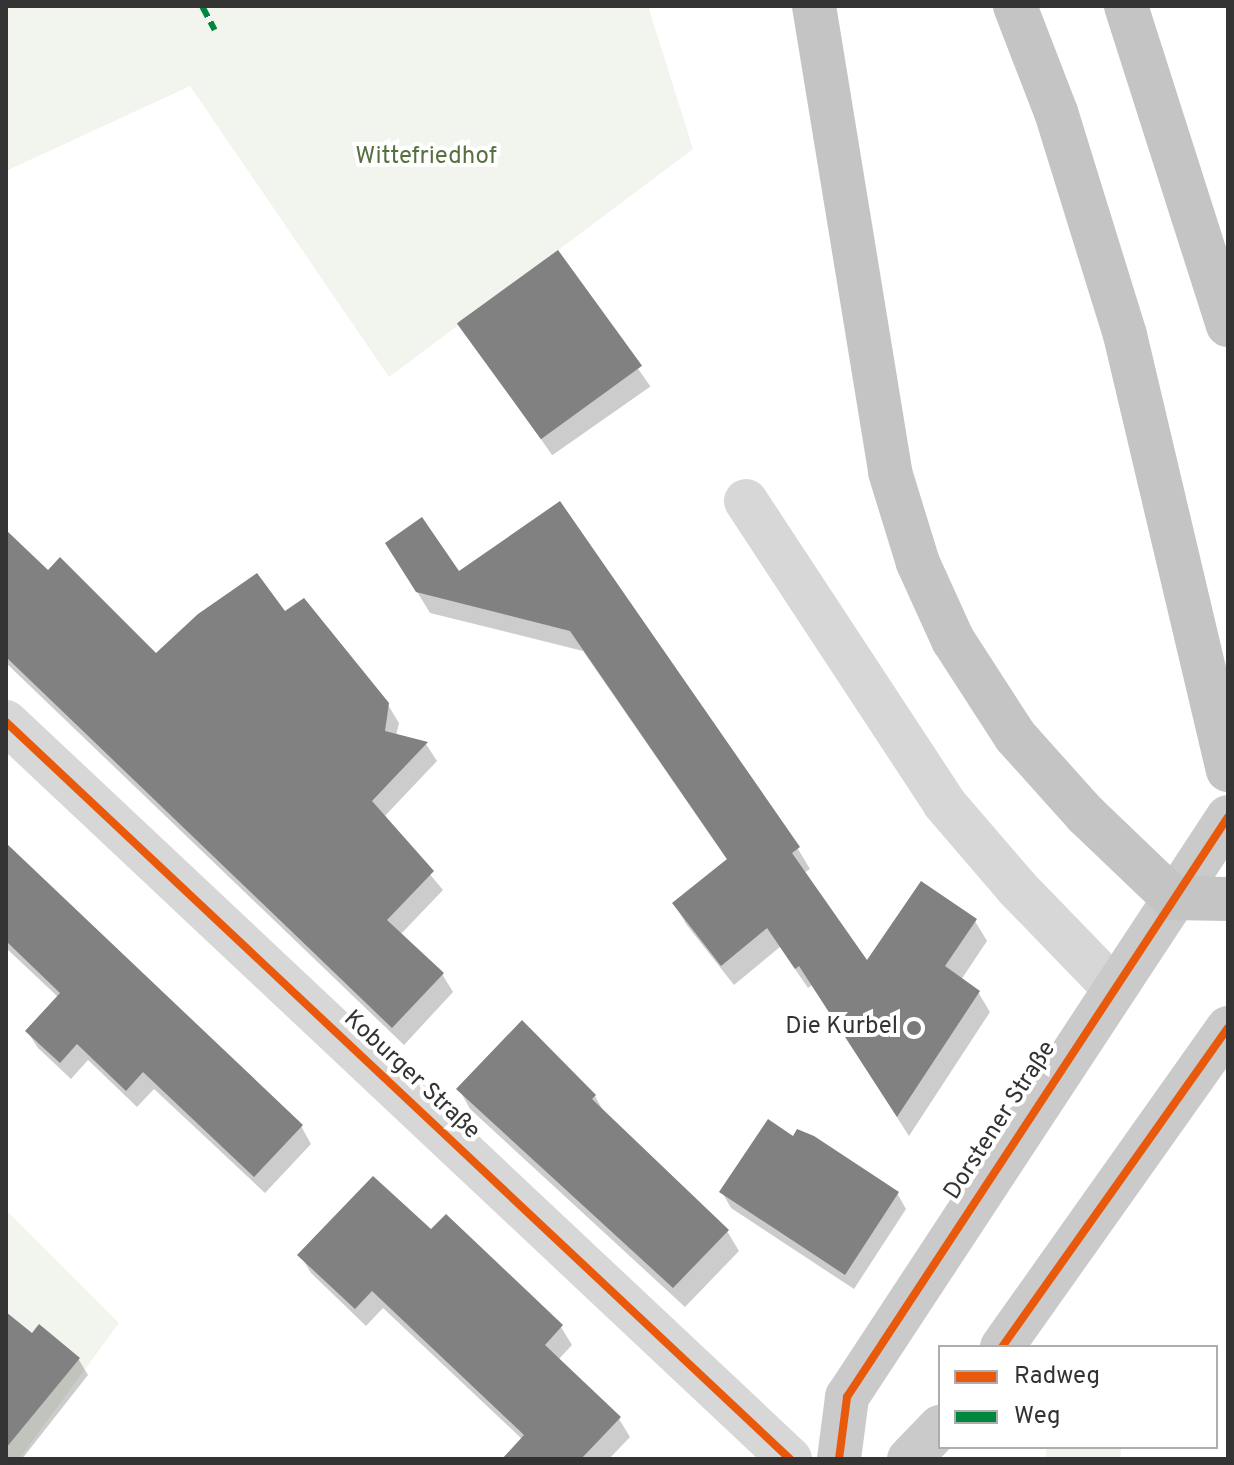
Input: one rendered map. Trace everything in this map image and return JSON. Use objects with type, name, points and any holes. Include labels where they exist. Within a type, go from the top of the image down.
[{"type":"highway","points":[[814,6],[866,343],[890,472],[918,563],[953,640],[1015,736],[1085,814],[1173,898],[1228,899]]},
{"type":"highway","points":[[1015,6],[1056,112],[1125,335],[1228,770]]},
{"type":"highway","points":[[1126,6],[1228,325]]},
{"type":"main road","name":"Dorstener Straße","points":[[839,1459],[847,1397],[1113,987],[1228,817]]},
{"type":"main road","points":[[1003,1345],[1228,1028]]},
{"type":"main road","points":[[909,1459],[938,1429]]},
{"type":"street","points":[[746,501],[944,803],[1017,888],[1113,987]]},
{"type":"street","name":"Koburger Straße","points":[[6,722],[790,1459]]},
{"type":"green space","name":"Wittefriedhof","points":[[6,6],[648,6],[693,149],[389,377],[190,86],[6,171]]},
{"type":"green space","points":[[6,1210],[119,1323],[19,1459],[6,1459]]},
{"type":"green space","points":[[1046,1449],[1121,1449],[1121,1459],[1046,1459]]},
{"type":"building","points":[[558,250],[642,366],[541,439],[457,323]]},
{"type":"building","points":[[560,501],[800,847],[792,853],[867,960],[921,881],[977,919],[945,966],[980,991],[897,1117],[799,966],[795,969],[767,928],[721,966],[672,903],[727,859],[570,631],[416,592],[385,543],[422,517],[459,571]]},
{"type":"building","points":[[6,530],[48,570],[60,557],[156,653],[198,614],[257,573],[285,611],[304,598],[389,703],[385,731],[428,742],[372,801],[434,871],[387,920],[444,973],[392,1028],[6,657]]},
{"type":"building","points":[[6,843],[303,1125],[254,1177],[143,1072],[126,1091],[77,1044],[60,1063],[25,1031],[60,993],[6,941]]},
{"type":"building","points":[[522,1020],[596,1095],[592,1099],[729,1230],[673,1288],[456,1089]]},
{"type":"building","points":[[768,1119],[793,1136],[797,1129],[814,1136],[899,1192],[845,1275],[719,1192]]},
{"type":"building","points":[[373,1176],[431,1229],[446,1214],[563,1325],[545,1345],[621,1417],[581,1459],[502,1459],[524,1435],[372,1291],[355,1309],[297,1255]]},
{"type":"building","points":[[6,1312],[32,1333],[39,1324],[80,1358],[6,1448]]},
{"type":"marked path","points":[[202,6],[215,30]]},
{"type":"cycle path","points":[[6,722],[790,1459]]},
{"type":"cycle path","points":[[839,1459],[847,1397],[1228,817]]},
{"type":"cycle path","points":[[1003,1345],[1228,1028]]},
{"type":"place","name":"Die Kurbel","points":[[914,1028]]}]
